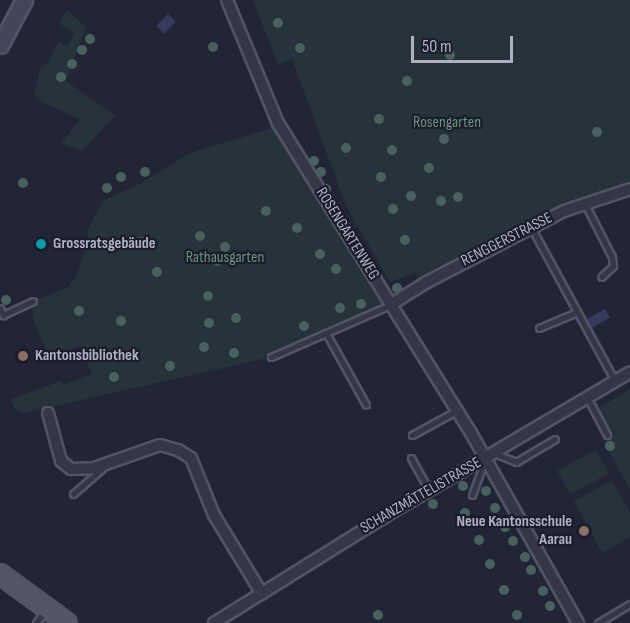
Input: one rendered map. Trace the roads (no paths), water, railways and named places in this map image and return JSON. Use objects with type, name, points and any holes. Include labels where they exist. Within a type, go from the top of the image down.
[{"type":"main road","points":[[0,45],[24,0]]},
{"type":"main road","points":[[0,574],[67,623]]},
{"type":"street","name":"ROSENGARTENWEG","points":[[227,0],[278,123],[456,411],[489,456],[578,623]]},
{"type":"street","name":"RENGGERSTRASSE","points":[[390,305],[418,287],[531,227],[585,204],[630,189]]},
{"type":"street","name":"SCHANZMÄTTELISTRASSE","points":[[214,623],[429,491],[630,372]]},
{"type":"street","points":[[48,413],[61,461],[70,469],[94,468],[160,445],[178,450],[191,458],[214,515],[262,594]]},
{"type":"lane","points":[[585,204],[612,257],[613,266],[601,277]]},
{"type":"lane","points":[[531,227],[615,381]]},
{"type":"lane","points":[[0,308],[3,315],[33,301]]},
{"type":"lane","points":[[271,357],[390,305]]},
{"type":"lane","points":[[539,328],[577,312]]},
{"type":"lane","points":[[326,333],[366,405]]},
{"type":"lane","points":[[587,397],[607,435]]},
{"type":"lane","points":[[412,435],[456,411]]},
{"type":"lane","points":[[472,495],[489,456],[516,462],[555,439]]},
{"type":"lane","points":[[411,458],[429,491]]},
{"type":"lane","points":[[73,495],[108,463]]},
{"type":"lane","points":[[598,623],[630,604]]},
{"type":"lane","points":[[36,623],[47,608]]},
{"type":"water","points":[[168,14],[176,22],[164,34],[156,26]]},
{"type":"water","points":[[605,309],[610,318],[592,327],[588,319]]},
{"type":"place","name":"Grossratsgebäude","points":[[41,244]]},
{"type":"place","name":"Kantonsbibliothek","points":[[23,356]]},
{"type":"place","name":"Neue Kantonsschule Aarau","points":[[584,531]]},
{"type":"park label","name":"Rosengarten","points":[[447,123]]},
{"type":"park label","name":"Rathausgarten","points":[[225,258]]}]
